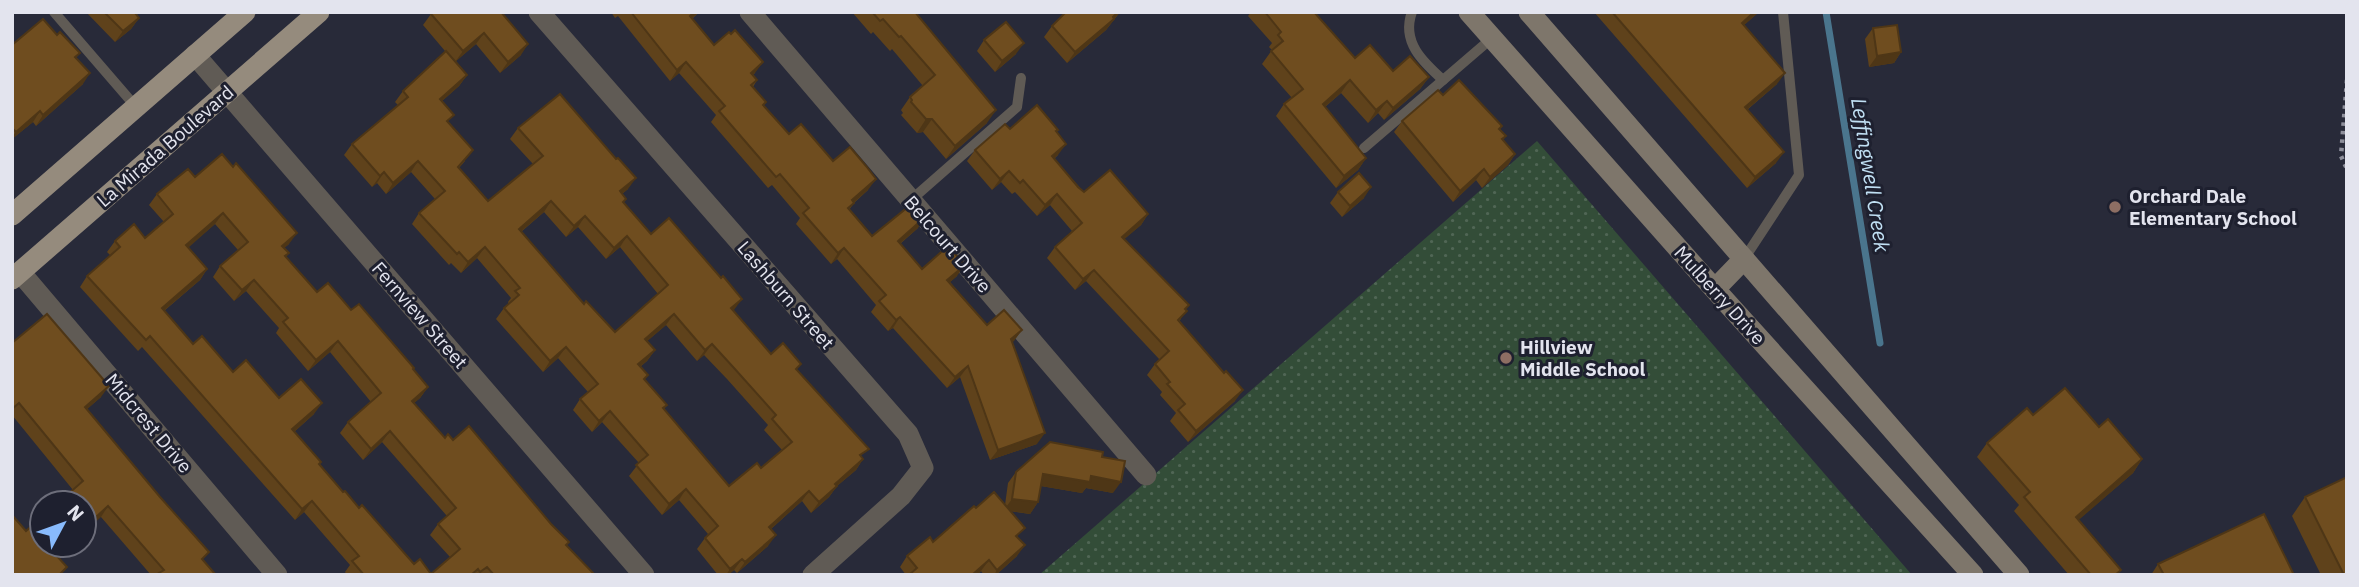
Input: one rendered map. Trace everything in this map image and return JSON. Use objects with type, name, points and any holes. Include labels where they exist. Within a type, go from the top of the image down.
[{"type":"main road","points":[[12,215],[244,12]]},
{"type":"main road","name":"La Mirada Boulevard","points":[[16,275],[318,12]]},
{"type":"street","name":"Lashburn Street","points":[[539,12],[908,434],[923,468],[901,496],[813,575]]},
{"type":"street","name":"Belcourt Drive","points":[[750,12],[1146,475]]},
{"type":"street","name":"Mulberry Drive","points":[[1469,12],[1973,575]]},
{"type":"street","points":[[1529,12],[2019,575]]},
{"type":"street","name":"Fernview Street","points":[[195,55],[644,575]]},
{"type":"street","points":[[1715,289],[1744,259]]},
{"type":"street","name":"Midcrest Drive","points":[[16,275],[277,575]]},
{"type":"lane","points":[[54,12],[136,107]]},
{"type":"lane","points":[[1412,12],[1409,22],[1416,53],[1443,80]]},
{"type":"lane","points":[[1744,259],[1799,175],[1783,12]]},
{"type":"lane","points":[[1364,148],[1492,38]]},
{"type":"lane","points":[[911,200],[1017,107],[1021,78]]},
{"type":"path","points":[[2347,80],[2341,156],[2347,169]]},
{"type":"green space","name":"Hillview Middle School","points":[[1537,141],[1912,575],[1039,575]]},
{"type":"building","points":[[104,12],[136,12],[139,18],[123,31]]},
{"type":"building","points":[[501,12],[528,44],[508,62],[484,33],[463,51],[431,14]]},
{"type":"building","points":[[631,12],[694,12],[690,16],[714,45],[735,30],[763,62],[751,73],[757,80],[751,85],[766,102],[763,105],[789,134],[801,124],[833,161],[850,147],[876,179],[852,200],[854,203],[848,208],[872,236],[913,203],[925,217],[898,241],[922,269],[948,246],[965,265],[947,280],[987,325],[1004,310],[1022,330],[1011,339],[1045,433],[998,450],[968,366],[955,377],[900,317],[896,320],[879,301],[886,295],[844,248],[838,253],[803,213],[809,208],[780,174],[776,177],[719,111],[725,106],[686,62],[677,70]]},
{"type":"building","points":[[872,12],[915,12],[996,110],[955,146],[932,119],[926,119],[911,102],[910,97],[935,75],[901,36]]},
{"type":"building","points":[[1066,12],[1118,12],[1114,19],[1075,52],[1052,26]]},
{"type":"building","points":[[1265,12],[1314,12],[1355,58],[1370,45],[1393,71],[1410,56],[1429,77],[1393,108],[1387,101],[1376,110],[1350,80],[1323,104],[1366,158],[1344,176],[1284,104],[1303,89],[1271,51],[1283,41],[1278,35],[1281,32]]},
{"type":"building","points":[[1612,12],[1754,12],[1742,23],[1785,73],[1745,107],[1784,152],[1755,177]]},
{"type":"building","points":[[43,19],[57,35],[60,32],[80,53],[75,57],[90,73],[43,115],[40,111],[16,132],[12,128],[12,45]]},
{"type":"building","points":[[1006,22],[1024,43],[1002,61],[984,40]]},
{"type":"building","points":[[1897,25],[1901,52],[1877,56],[1873,28]]},
{"type":"building","points":[[446,51],[467,75],[440,99],[454,115],[447,121],[473,150],[458,167],[488,201],[543,156],[518,128],[560,94],[636,178],[620,191],[626,199],[623,202],[651,234],[669,218],[742,299],[731,308],[771,354],[783,343],[801,364],[796,369],[869,449],[860,455],[863,459],[819,502],[809,491],[769,527],[776,535],[745,562],[742,559],[730,569],[705,538],[718,526],[686,489],[669,504],[636,465],[648,455],[610,411],[599,421],[580,399],[598,384],[566,347],[550,361],[504,308],[519,295],[515,291],[520,288],[485,247],[468,262],[459,252],[457,254],[419,213],[445,191],[418,161],[393,183],[384,172],[380,176],[352,144],[408,97],[403,91]],"holes":[[[551,201],[574,226],[585,216],[614,248],[627,236],[668,285],[615,332],[586,301],[584,304],[519,229]],[[674,314],[705,350],[712,344],[776,415],[772,419],[792,442],[761,468],[757,463],[729,486],[663,408],[667,405],[644,379],[648,375],[638,364],[655,350],[645,339]]]},
{"type":"building","points":[[1459,80],[1502,126],[1499,129],[1506,136],[1502,139],[1515,154],[1490,177],[1484,169],[1460,191],[1402,121],[1438,90],[1443,95]]},
{"type":"building","points":[[1037,105],[1066,144],[1052,156],[1078,187],[1084,192],[1110,170],[1148,214],[1122,237],[1189,305],[1178,320],[1224,373],[1226,371],[1243,390],[1196,431],[1178,410],[1185,404],[1167,384],[1170,382],[1155,364],[1169,351],[1094,270],[1083,279],[1055,247],[1082,223],[1057,194],[1045,205],[1023,180],[1020,183],[1009,171],[1000,179],[975,150],[1005,124],[1010,129]]},
{"type":"building","points":[[222,154],[233,167],[236,163],[297,233],[282,246],[289,253],[285,256],[317,292],[328,283],[351,310],[359,304],[428,387],[412,401],[445,438],[448,434],[453,440],[469,426],[569,542],[566,545],[595,575],[494,575],[487,567],[480,572],[478,569],[471,575],[364,575],[352,561],[359,556],[312,501],[302,509],[150,336],[146,340],[87,276],[120,247],[115,241],[134,224],[145,238],[173,214],[157,194],[188,169],[195,177]],"holes":[[[223,213],[248,242],[220,266],[242,290],[254,280],[288,318],[283,322],[316,360],[338,341],[381,393],[348,422],[371,449],[390,431],[456,508],[438,524],[460,549],[431,574],[420,559],[414,564],[362,505],[359,508],[345,491],[343,492],[292,429],[322,403],[301,379],[279,398],[246,360],[233,372],[202,336],[193,344],[162,308],[207,269],[186,245]]]},
{"type":"building","points":[[1359,173],[1371,187],[1350,206],[1338,192]]},
{"type":"building","points":[[47,314],[109,386],[85,407],[209,552],[202,559],[216,575],[161,575],[159,573],[164,570],[108,506],[98,515],[98,489],[74,489],[83,481],[19,403],[12,409],[12,343]]},
{"type":"building","points":[[2065,388],[2099,427],[2108,419],[2142,459],[2076,517],[2121,570],[2115,575],[2091,575],[2024,497],[2030,492],[1987,443],[2027,408],[2033,415]]},
{"type":"building","points":[[1050,442],[1103,452],[1102,457],[1125,461],[1121,482],[1091,476],[1090,482],[1043,474],[1038,502],[1012,499],[1016,472]]},
{"type":"building","points":[[2347,477],[2347,575],[2344,575],[2305,497]]},
{"type":"building","points":[[994,492],[1025,528],[1016,536],[1025,545],[997,570],[989,560],[972,575],[909,575],[917,568],[907,556],[930,537],[933,542]]},
{"type":"building","points":[[2264,514],[2294,575],[2164,575],[2158,564]]},
{"type":"building","points":[[12,515],[26,531],[28,529],[28,559],[60,559],[67,567],[60,575],[12,575]]},
{"type":"waterway","name":"Leffingwell Creek","points":[[1826,12],[1880,343]]},
{"type":"place","name":"Orchard Dale Elementary School","points":[[2115,207]]},
{"type":"place","name":"Hillview Middle School","points":[[1506,358]]}]
